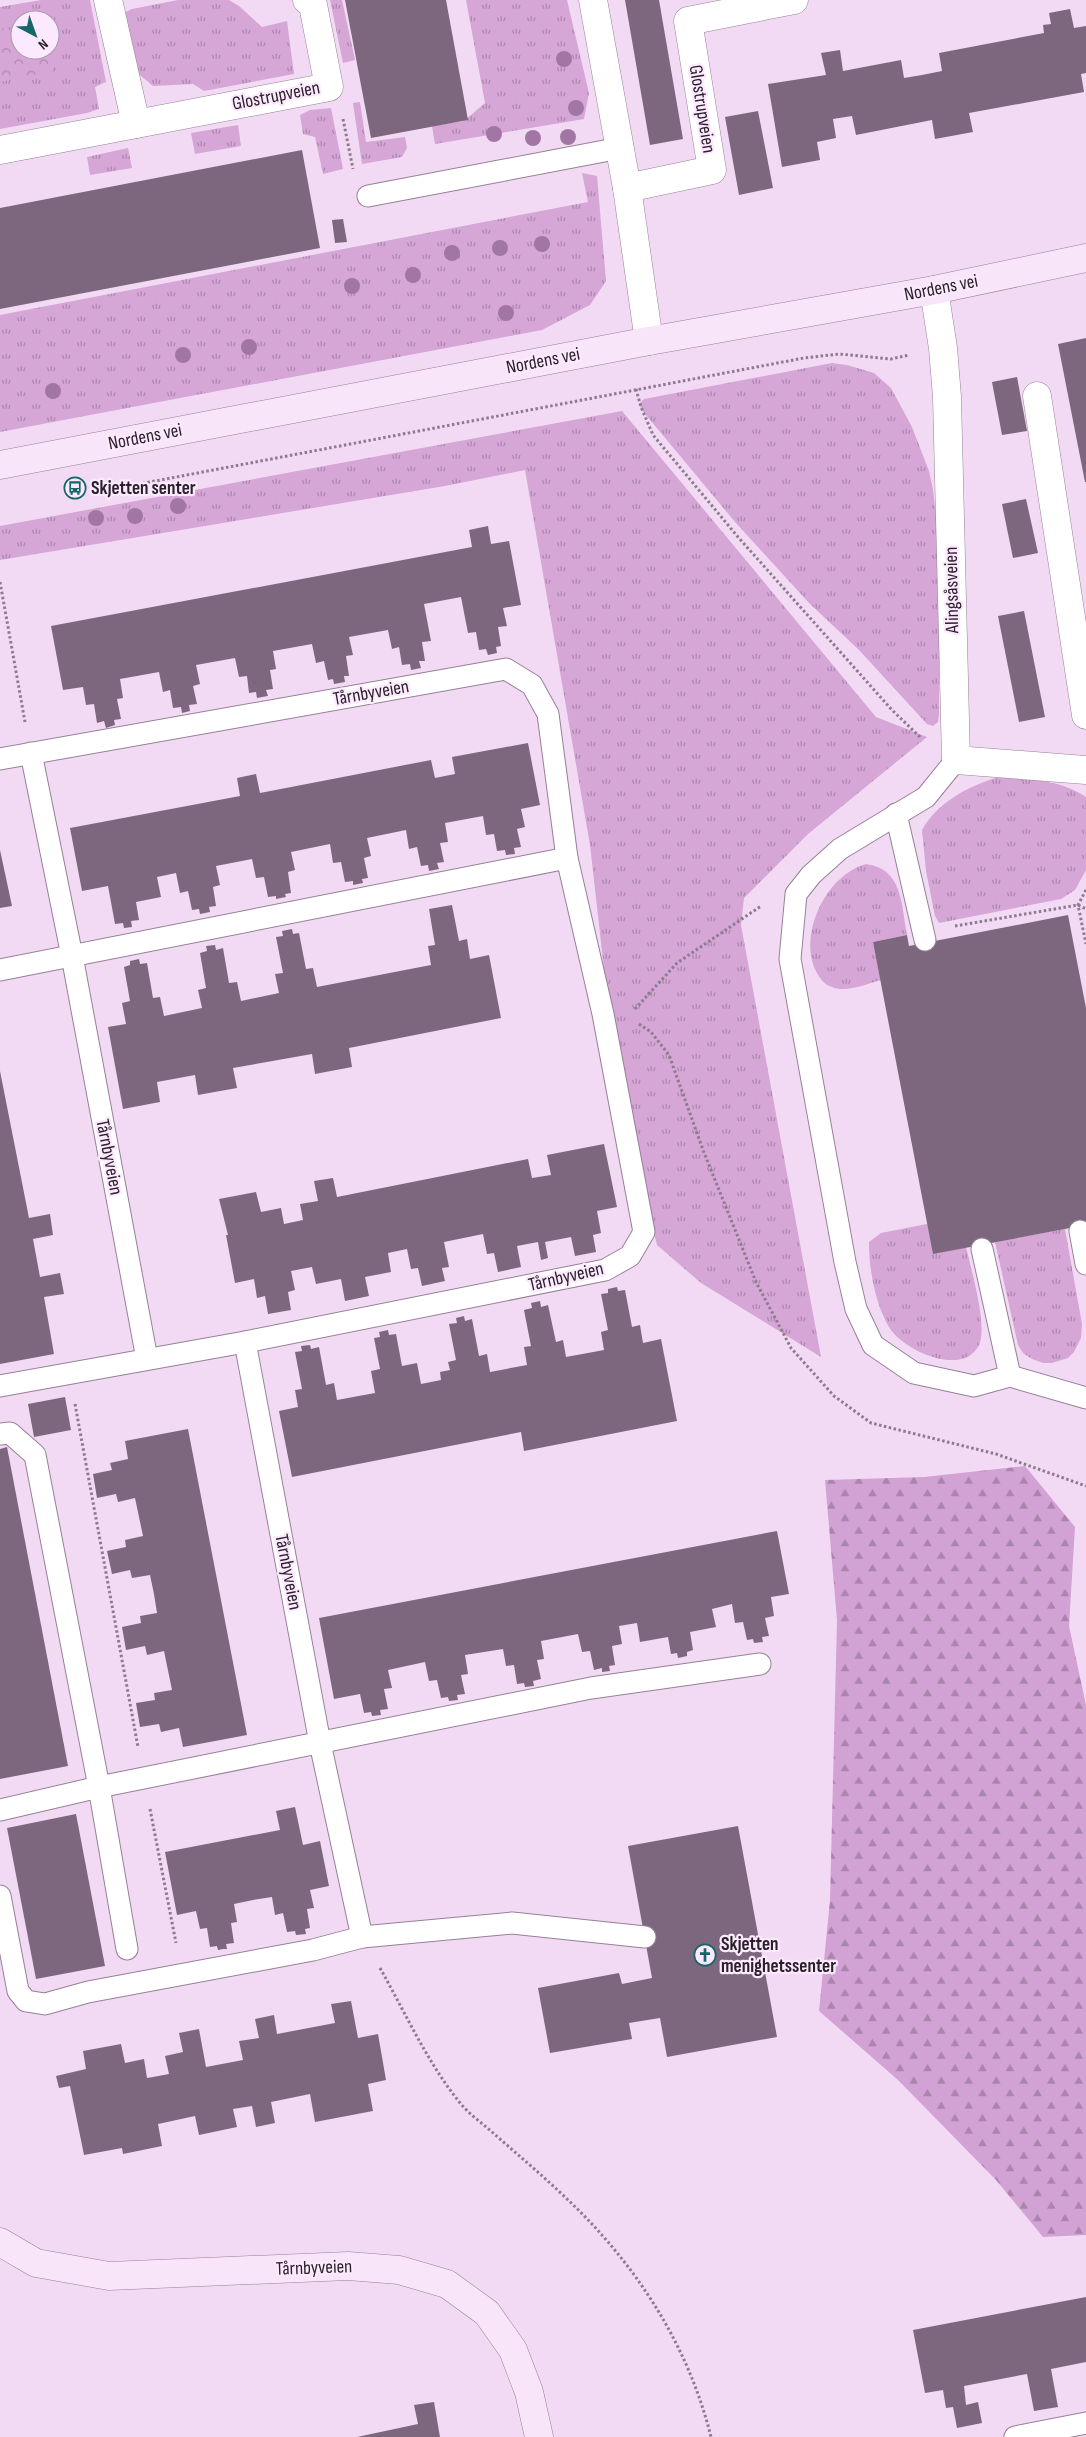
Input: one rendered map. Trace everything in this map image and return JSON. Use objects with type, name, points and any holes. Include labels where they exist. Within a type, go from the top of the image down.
[{"type":"street","points":[[110,0],[136,124]]},
{"type":"street","name":"Glostrupveien","points":[[0,150],[329,86],[313,5],[307,0]]},
{"type":"street","points":[[593,0],[627,188],[649,341]]},
{"type":"street","name":"Glostrupveien","points":[[627,188],[712,170],[685,10],[794,0]]},
{"type":"street","name":"Nordens vei","points":[[0,465],[649,341],[934,290],[1086,258]]},
{"type":"street","name":"Alingsåsveien","points":[[934,290],[943,348],[947,396],[956,760]]},
{"type":"street","points":[[1037,396],[1086,715]]},
{"type":"street","points":[[956,760],[1086,770]]},
{"type":"street","name":"Tårnbyveien","points":[[0,2242],[36,2263],[108,2276],[348,2266],[399,2270],[447,2284],[487,2313],[513,2350],[529,2392],[539,2437]]},
{"type":"lane","points":[[368,196],[620,148]]},
{"type":"lane","name":"Tårnbyveien","points":[[0,759],[506,669],[532,685],[548,714],[567,858],[603,1014],[644,1232],[630,1256],[605,1270],[245,1342],[0,1386]]},
{"type":"lane","name":"Tårnbyveien","points":[[31,753],[72,956],[147,1359]]},
{"type":"lane","points":[[956,760],[926,797],[840,849],[811,875],[796,894],[790,959],[845,1262],[856,1309],[873,1345],[914,1374],[974,1386],[1010,1376],[1086,1398]]},
{"type":"lane","points":[[896,814],[924,936]]},
{"type":"lane","points":[[0,970],[567,858]]},
{"type":"lane","points":[[1080,1230],[1086,1264]]},
{"type":"lane","points":[[982,1248],[1010,1376]]},
{"type":"lane","name":"Tårnbyveien","points":[[245,1342],[320,1743],[362,1937]]},
{"type":"lane","points":[[0,1434],[10,1433],[35,1455],[99,1787],[127,1949]]},
{"type":"lane","points":[[0,1810],[99,1787],[591,1688],[760,1664]]},
{"type":"lane","points":[[0,1896],[18,1991],[26,2001],[45,2004],[88,1992],[313,1950],[362,1937],[512,1923],[645,1937]]},
{"type":"lane","points":[[1015,2437],[1086,2423]]},
{"type":"path","points":[[342,118],[354,171]]},
{"type":"path","points":[[113,489],[804,358],[839,354],[891,359],[943,348]]},
{"type":"path","points":[[636,389],[641,407],[653,435],[738,537],[892,710],[923,740],[956,760]]},
{"type":"path","points":[[0,582],[31,753]]},
{"type":"path","points":[[1086,890],[1078,905],[1086,944]]},
{"type":"path","points":[[628,1017],[678,963],[767,903],[796,894]]},
{"type":"path","points":[[924,936],[1078,905],[1086,909]]},
{"type":"path","points":[[603,1014],[628,1017],[651,1032],[670,1055],[703,1150],[756,1282],[791,1348],[834,1396],[871,1423],[996,1454],[1086,1486]]},
{"type":"path","points":[[70,1374],[144,1779],[182,1974]]},
{"type":"path","points":[[362,1937],[434,2066],[462,2105],[567,2198],[615,2249],[649,2292],[681,2353],[704,2411],[711,2437]]},
{"type":"green space","points":[[41,0],[90,0],[106,82],[95,87],[99,109],[87,113],[0,129],[0,7]]},
{"type":"green space","points":[[178,0],[229,0],[239,6],[262,27],[287,21],[294,74],[204,91],[193,84],[153,86],[134,70],[121,14],[132,9]]},
{"type":"green space","points":[[330,0],[342,0],[355,60],[343,63]]},
{"type":"green space","points":[[466,0],[567,0],[589,93],[584,119],[435,144],[432,126],[464,121],[485,103]]},
{"type":"green space","points":[[10,27],[10,60],[51,60],[53,71],[0,82],[0,29]]},
{"type":"green space","points":[[360,102],[366,142],[405,137],[407,148],[402,157],[362,164],[353,103]]},
{"type":"green space","points":[[331,108],[343,169],[323,174],[315,137],[303,134],[300,115],[310,110]]},
{"type":"green space","points":[[238,125],[241,146],[195,154],[191,133]]},
{"type":"green space","points":[[128,148],[132,168],[90,175],[87,157]]},
{"type":"green space","points":[[582,173],[597,176],[606,281],[590,305],[542,330],[0,432],[0,315],[588,202]]},
{"type":"green space","points":[[832,363],[847,365],[874,373],[891,388],[912,427],[929,471],[939,543],[939,715],[938,722],[933,726],[927,724],[859,650],[809,603],[735,522],[641,409],[640,403],[644,399]]},
{"type":"green space","points":[[622,411],[876,717],[927,737],[808,834],[744,898],[741,925],[821,1357],[701,1283],[657,1245],[618,1093],[590,845],[525,470],[445,486],[0,560],[0,526]]},
{"type":"green space","points":[[996,778],[1054,783],[1086,797],[1086,870],[1075,890],[1061,899],[939,923],[935,916],[926,871],[922,830],[928,820],[954,797],[985,781]]},
{"type":"green space","points":[[866,864],[878,867],[894,880],[901,900],[907,935],[873,942],[881,980],[856,987],[838,989],[825,983],[816,971],[811,956],[813,924],[819,908],[839,880],[852,870]]},
{"type":"green space","points":[[927,1224],[966,1247],[978,1297],[981,1336],[979,1345],[971,1355],[960,1359],[947,1360],[919,1352],[896,1336],[884,1318],[874,1286],[869,1242],[881,1233]]},
{"type":"green space","points":[[1065,1229],[1082,1324],[1081,1338],[1074,1352],[1068,1358],[1052,1363],[1043,1363],[1023,1353],[1018,1345],[995,1242]]},
{"type":"green space","points":[[1025,1466],[1075,1527],[1069,1626],[1086,1705],[1086,2235],[1043,2237],[996,2180],[898,2080],[819,2011],[830,1900],[837,1620],[825,1480],[924,1477]]},
{"type":"building","points":[[345,0],[446,0],[468,120],[371,138]]},
{"type":"building","points":[[625,0],[659,0],[683,139],[650,145]]},
{"type":"building","points":[[1070,9],[1074,28],[1086,26],[1086,73],[1081,74],[1084,92],[969,113],[973,132],[935,139],[932,120],[856,135],[852,116],[833,119],[836,138],[817,142],[820,160],[782,167],[768,84],[826,75],[821,53],[840,50],[843,71],[901,60],[904,78],[922,75],[942,71],[939,53],[1044,33],[1043,25],[1051,24],[1049,13]]},
{"type":"building","points":[[758,111],[773,188],[739,195],[725,117]]},
{"type":"building","points":[[302,150],[320,248],[0,309],[0,208]]},
{"type":"building","points":[[343,219],[347,242],[335,243],[332,220]]},
{"type":"building","points":[[1086,338],[1086,482],[1085,482],[1058,344]]},
{"type":"building","points":[[1017,377],[1027,431],[1002,435],[992,382]]},
{"type":"building","points":[[1026,499],[1038,553],[1013,558],[1002,504]]},
{"type":"building","points":[[488,526],[491,544],[509,541],[521,605],[503,608],[507,626],[498,627],[501,646],[496,647],[497,653],[488,655],[486,649],[479,650],[476,632],[468,633],[461,597],[424,604],[431,641],[422,642],[425,661],[419,661],[421,668],[411,670],[410,664],[402,665],[399,647],[392,649],[388,630],[349,637],[353,655],[346,656],[349,676],[344,676],[345,682],[334,684],[333,679],[328,680],[324,661],[316,663],[312,644],[273,651],[276,669],[270,670],[273,689],[266,690],[268,696],[257,698],[256,692],[249,693],[247,676],[239,677],[235,658],[196,665],[200,684],[193,686],[197,704],[189,705],[190,711],[182,713],[181,707],[173,708],[170,690],[163,692],[159,672],[120,679],[123,698],[117,699],[121,719],[114,720],[115,725],[106,728],[104,721],[97,723],[94,704],[86,705],[83,687],[63,690],[51,626],[472,547],[469,530]]},
{"type":"building","points":[[1024,611],[1045,717],[1019,722],[998,616]]},
{"type":"building","points":[[528,743],[540,805],[521,809],[525,827],[517,829],[521,847],[514,848],[515,854],[506,855],[505,850],[497,851],[494,834],[486,835],[483,816],[445,823],[448,842],[440,843],[444,862],[437,863],[439,869],[429,871],[428,865],[421,866],[417,847],[409,849],[406,830],[367,838],[371,856],[364,858],[368,878],[362,879],[363,883],[353,885],[353,881],[345,882],[341,862],[333,863],[330,844],[291,852],[295,870],[288,872],[291,893],[285,894],[286,897],[276,899],[276,896],[268,897],[264,877],[256,878],[252,859],[216,866],[220,885],[213,887],[216,906],[209,907],[210,912],[200,914],[199,909],[192,910],[188,891],[180,893],[176,873],[157,877],[161,897],[136,902],[139,920],[131,921],[132,927],[124,928],[123,923],[115,924],[108,886],[82,891],[70,828],[240,796],[237,778],[256,774],[260,793],[431,760],[435,778],[455,774],[452,757]]},
{"type":"building","points":[[0,850],[12,906],[0,908]]},
{"type":"building","points":[[452,905],[459,941],[467,939],[470,959],[489,955],[501,1018],[349,1048],[352,1067],[315,1074],[312,1054],[233,1068],[237,1088],[198,1095],[195,1075],[157,1082],[160,1102],[123,1109],[108,1027],[126,1024],[122,1003],[130,1001],[124,967],[130,965],[130,961],[139,959],[140,964],[147,963],[153,998],[160,997],[164,1016],[202,1008],[198,990],[206,988],[200,953],[207,951],[206,946],[215,945],[216,950],[223,948],[229,983],[237,982],[241,1001],[279,993],[275,974],[283,973],[276,937],[283,936],[282,931],[292,929],[293,934],[299,933],[306,969],[313,968],[317,987],[431,965],[428,946],[435,945],[429,909]]},
{"type":"building","points":[[1068,915],[1086,1008],[1086,1225],[933,1254],[873,942],[907,935],[909,946]]},
{"type":"building","points":[[0,1071],[29,1218],[50,1214],[53,1235],[33,1239],[40,1277],[60,1273],[64,1294],[44,1297],[54,1354],[0,1364]]},
{"type":"building","points":[[604,1144],[617,1207],[597,1211],[601,1233],[593,1235],[596,1252],[575,1256],[571,1237],[545,1242],[548,1258],[541,1260],[538,1242],[517,1246],[521,1267],[498,1272],[494,1253],[487,1254],[483,1234],[444,1242],[449,1267],[442,1268],[445,1281],[422,1286],[418,1268],[411,1269],[407,1249],[388,1253],[391,1272],[365,1277],[369,1296],[345,1301],[341,1279],[316,1284],[312,1267],[291,1271],[295,1290],[288,1292],[291,1310],[268,1314],[265,1296],[257,1298],[254,1279],[235,1283],[226,1235],[228,1235],[219,1199],[256,1192],[261,1212],[281,1208],[284,1224],[303,1220],[300,1204],[318,1201],[314,1181],[333,1178],[337,1197],[528,1159],[532,1178],[551,1175],[547,1155]]},
{"type":"building","points":[[617,1287],[618,1291],[625,1290],[632,1327],[640,1325],[643,1343],[661,1339],[677,1421],[524,1451],[521,1432],[292,1477],[279,1411],[298,1407],[295,1390],[302,1389],[295,1352],[302,1351],[301,1346],[310,1345],[311,1349],[319,1347],[326,1385],[334,1383],[337,1400],[375,1393],[371,1371],[380,1369],[374,1338],[380,1337],[379,1332],[388,1330],[389,1335],[396,1334],[402,1366],[417,1363],[421,1384],[441,1380],[440,1372],[450,1370],[448,1362],[456,1360],[449,1324],[457,1323],[456,1318],[464,1316],[465,1321],[472,1319],[479,1356],[487,1354],[490,1372],[527,1365],[524,1347],[531,1346],[524,1310],[532,1308],[531,1303],[540,1301],[541,1307],[548,1305],[556,1342],[563,1340],[566,1357],[604,1350],[601,1332],[608,1330],[601,1294],[608,1293],[608,1289]]},
{"type":"building","points":[[65,1397],[71,1430],[34,1437],[28,1404]]},
{"type":"building","points":[[188,1429],[247,1735],[183,1747],[179,1728],[161,1732],[159,1724],[140,1727],[136,1703],[155,1700],[154,1693],[172,1690],[164,1651],[147,1655],[145,1646],[126,1650],[122,1627],[141,1623],[140,1616],[157,1613],[150,1575],[132,1578],[130,1570],[112,1574],[107,1551],[126,1547],[125,1540],[143,1536],[135,1498],[118,1502],[116,1494],[97,1498],[93,1474],[112,1470],[110,1463],[128,1459],[125,1441]]},
{"type":"building","points":[[7,1447],[68,1766],[0,1779],[0,1449]]},
{"type":"building","points":[[777,1531],[789,1594],[771,1597],[774,1616],[765,1618],[769,1636],[762,1637],[763,1642],[754,1643],[753,1639],[747,1640],[743,1622],[735,1623],[732,1604],[712,1609],[716,1627],[690,1632],[693,1650],[687,1652],[687,1656],[678,1658],[677,1653],[671,1654],[668,1637],[640,1642],[637,1623],[619,1626],[622,1644],[612,1646],[615,1665],[609,1666],[610,1671],[602,1672],[602,1668],[594,1670],[590,1651],[582,1652],[578,1634],[541,1641],[544,1659],[537,1660],[541,1679],[533,1681],[534,1686],[525,1687],[524,1683],[517,1684],[514,1665],[506,1666],[503,1649],[465,1655],[468,1674],[461,1675],[465,1694],[457,1695],[458,1700],[449,1701],[448,1697],[441,1698],[437,1680],[429,1681],[425,1662],[388,1670],[392,1688],[384,1689],[388,1709],[380,1710],[381,1715],[372,1716],[371,1712],[364,1713],[360,1694],[334,1699],[319,1618]]},
{"type":"building","points":[[295,1807],[303,1845],[320,1841],[329,1886],[310,1890],[314,1908],[307,1909],[310,1928],[305,1929],[306,1934],[296,1935],[295,1931],[287,1932],[283,1913],[275,1915],[272,1897],[253,1900],[234,1904],[237,1922],[231,1923],[234,1943],[226,1944],[227,1949],[218,1950],[217,1946],[210,1947],[207,1928],[200,1929],[196,1911],[177,1915],[165,1852],[280,1830],[276,1811]]},
{"type":"building","points":[[76,1814],[105,1966],[36,1979],[7,1828]]},
{"type":"building","name":"Skjetten menighetssenter","points":[[738,1826],[777,2037],[667,2057],[660,2018],[629,2023],[632,2039],[550,2053],[538,1988],[619,1973],[622,1984],[652,1978],[628,1846]]},
{"type":"building","points":[[351,2001],[358,2038],[378,2034],[386,2080],[368,2084],[373,2111],[315,2122],[310,2094],[271,2102],[275,2123],[256,2127],[252,2106],[233,2109],[237,2127],[199,2135],[195,2116],[158,2124],[162,2146],[123,2154],[122,2148],[84,2155],[70,2086],[59,2088],[56,2076],[86,2069],[83,2051],[121,2044],[125,2063],[144,2059],[147,2078],[153,2077],[169,2074],[165,2056],[183,2052],[179,2033],[199,2029],[206,2067],[243,2060],[239,2041],[259,2038],[255,2019],[274,2015],[277,2034],[335,2023],[331,2004]]},
{"type":"building","points":[[1086,2297],[1086,2362],[1051,2369],[1058,2407],[1034,2411],[1027,2374],[964,2386],[966,2405],[978,2402],[982,2423],[957,2428],[953,2407],[946,2408],[943,2390],[925,2393],[913,2330]]},
{"type":"building","points":[[434,2402],[440,2437],[357,2437],[418,2424],[414,2405]]},
{"type":"place","name":"Skjetten senter","points":[[75,488]]},
{"type":"place","name":"Skjetten menighetssenter","points":[[705,1955]]}]
